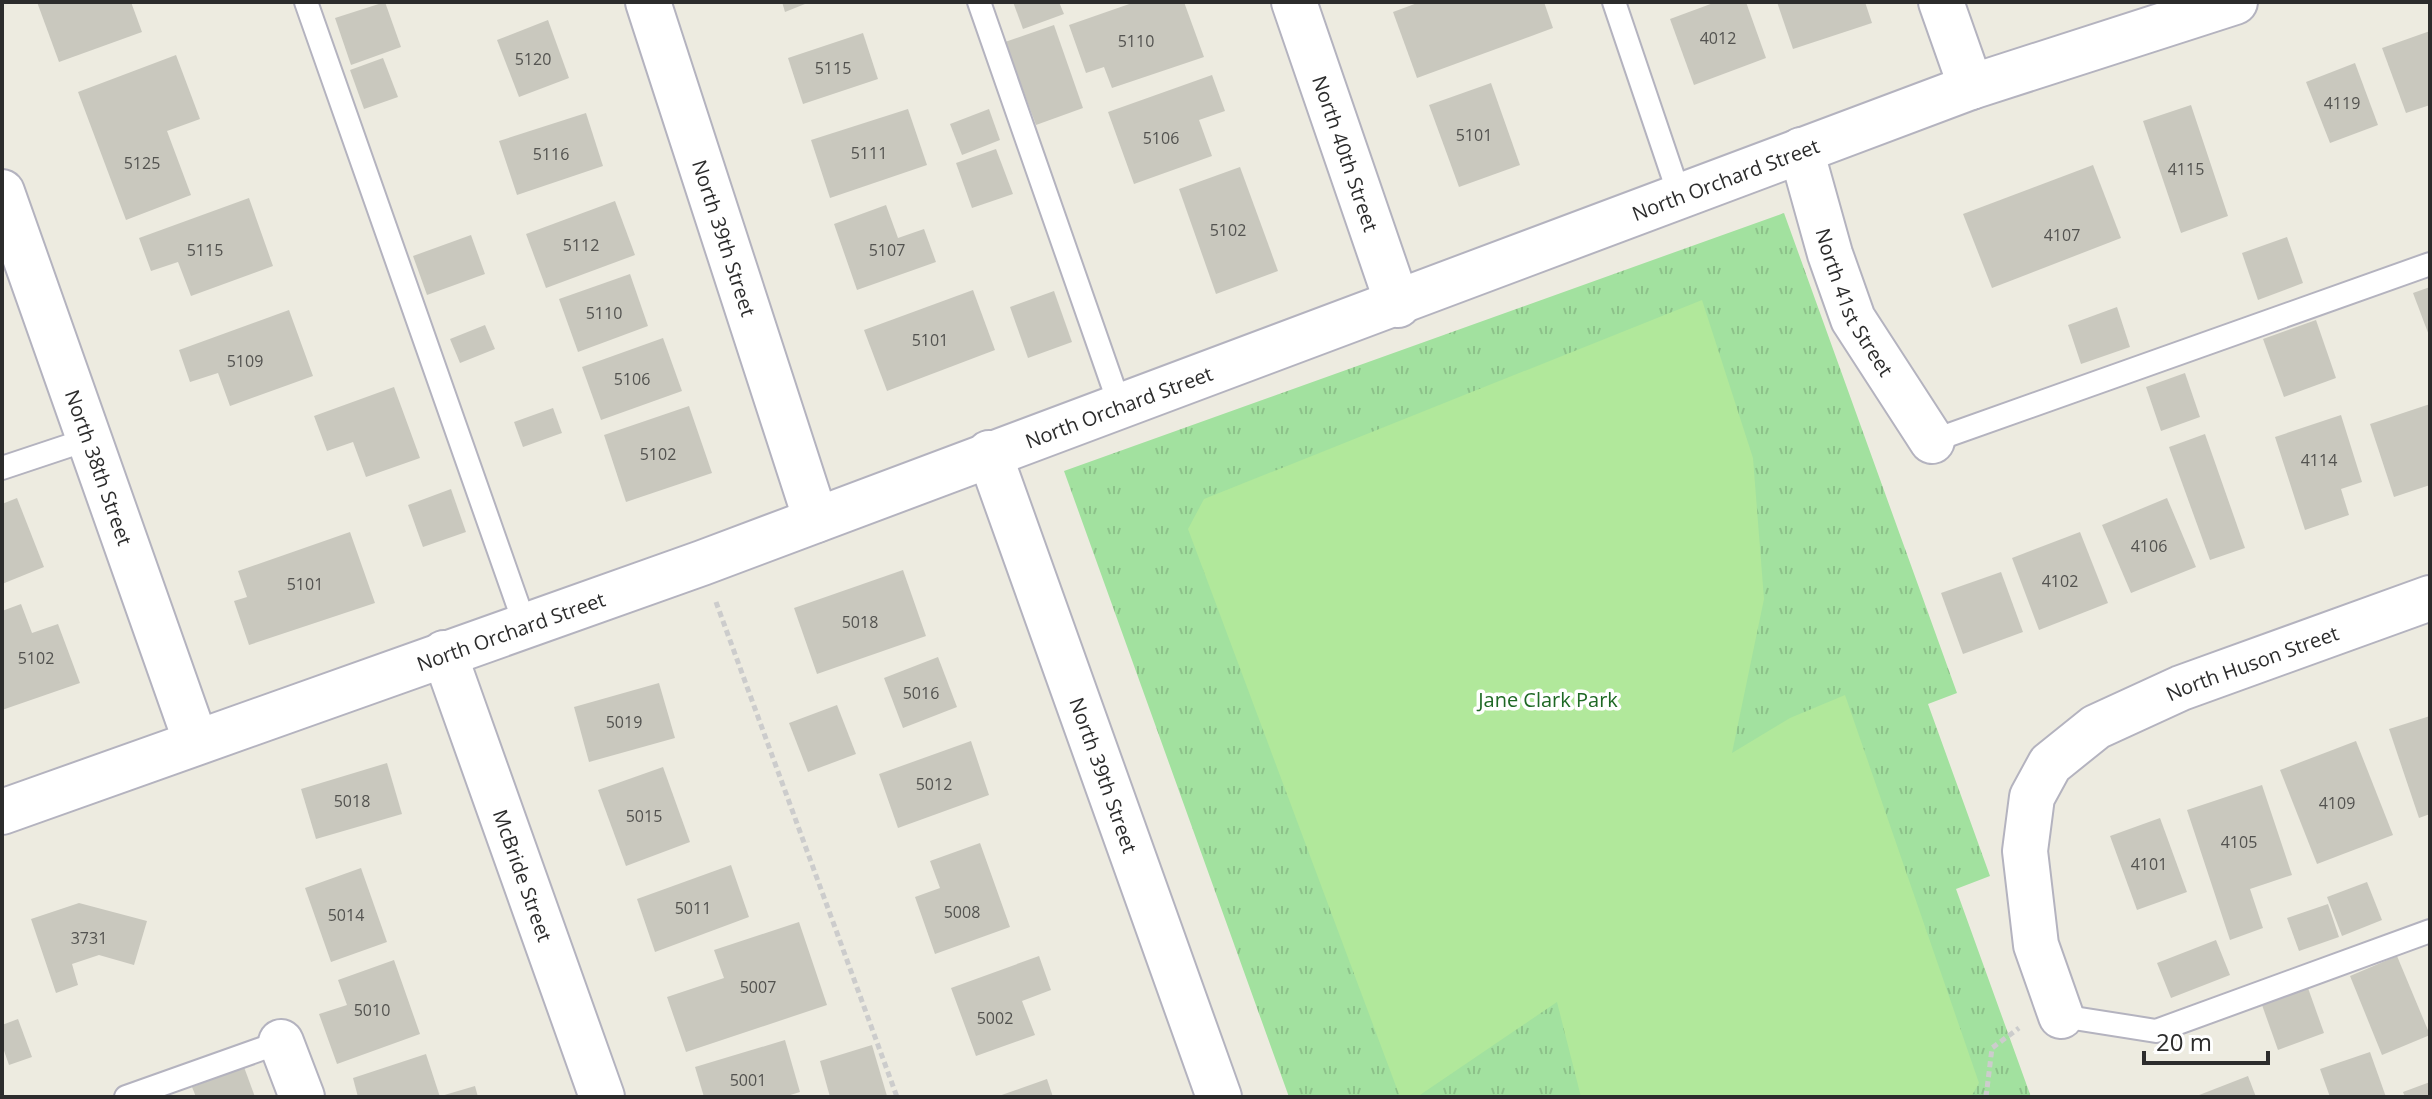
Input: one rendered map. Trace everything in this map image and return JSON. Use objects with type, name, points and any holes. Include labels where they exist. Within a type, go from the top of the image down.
[{"type":"street","name":"North 39th Street","points":[[648,2],[816,520]]},
{"type":"street","name":"North 40th Street","points":[[1294,2],[1398,305]]},
{"type":"street","points":[[1941,2],[1971,87]]},
{"type":"street","name":"North Orchard Street","points":[[2,812],[702,563],[989,453],[1398,305],[1971,87],[2235,2]]},
{"type":"street","name":"North 41st Street","points":[[1801,150],[1830,254],[1853,319],[1932,441]]},
{"type":"street","name":"North 38th Street","points":[[2,192],[196,742]]},
{"type":"street","name":"North 39th Street","points":[[989,453],[1219,1097]]},
{"type":"street","name":"North Huson Street","points":[[2058,1008],[2036,945],[2027,890],[2026,824],[2040,780],[2050,764],[2078,739],[2181,688],[2430,598]]},
{"type":"street","name":"McBride Street","points":[[444,653],[602,1097]]},
{"type":"street","points":[[281,1042],[302,1097]]},
{"type":"lane","points":[[306,2],[525,625]]},
{"type":"lane","points":[[979,2],[1120,406]]},
{"type":"lane","points":[[1614,2],[1680,197]]},
{"type":"lane","points":[[1932,441],[2430,264]]},
{"type":"lane","points":[[2,468],[89,439]]},
{"type":"lane","points":[[2058,1008],[2156,1031],[2430,931]]},
{"type":"lane","points":[[126,1097],[281,1042]]},
{"type":"path","points":[[702,563],[897,1097]]},
{"type":"path","points":[[1986,1097],[1992,1048],[2058,1008]]},
{"type":"green space","name":"Jane Clark Park","points":[[1784,213],[1957,693],[1928,704],[1990,876],[1956,889],[2031,1097],[1289,1097],[1064,471]]},
{"type":"green space","name":"Jane Clark Park","points":[[1702,300],[1753,458],[1764,599],[1732,753],[1790,718],[1845,695],[1979,1083],[1971,1097],[1581,1097],[1557,1002],[1417,1097],[1400,1097],[1188,529],[1204,499]]},
{"type":"building","points":[[37,2],[131,2],[142,32],[59,62]]},
{"type":"building","points":[[385,2],[401,47],[351,65],[335,18]]},
{"type":"building","points":[[782,2],[810,2],[785,12]]},
{"type":"building","points":[[1013,2],[1059,2],[1064,14],[1023,29]]},
{"type":"building","points":[[1135,2],[1184,2],[1204,57],[1112,88],[1104,67],[1086,73],[1069,25]]},
{"type":"building","points":[[1420,2],[1544,2],[1553,28],[1417,78],[1393,12]]},
{"type":"building","points":[[1716,2],[1746,2],[1766,58],[1694,85],[1670,19]]},
{"type":"building","points":[[1777,2],[1865,2],[1872,23],[1793,49]]},
{"type":"building","points":[[548,20],[569,78],[519,97],[497,40]]},
{"type":"building","points":[[1054,25],[1083,108],[1036,125],[1005,42]]},
{"type":"building","points":[[2430,31],[2430,105],[2406,113],[2382,48]]},
{"type":"building","points":[[863,33],[878,79],[803,104],[788,58]]},
{"type":"building","points":[[176,55],[200,119],[167,131],[191,195],[126,220],[78,92]]},
{"type":"building","points":[[383,58],[398,97],[364,109],[350,70]]},
{"type":"building","points":[[2355,63],[2378,125],[2330,143],[2306,82]]},
{"type":"building","points":[[1212,75],[1225,111],[1199,120],[1212,156],[1134,184],[1108,112]]},
{"type":"building","points":[[1491,83],[1520,165],[1459,187],[1429,105]]},
{"type":"building","points":[[2191,105],[2228,216],[2181,233],[2143,121]]},
{"type":"building","points":[[908,109],[927,165],[830,198],[811,140]]},
{"type":"building","points":[[989,109],[1000,140],[962,155],[950,124]]},
{"type":"building","points":[[586,113],[603,166],[517,195],[499,141]]},
{"type":"building","points":[[996,149],[1013,194],[972,208],[956,163]]},
{"type":"building","points":[[2093,165],[2121,238],[1992,288],[1963,214]]},
{"type":"building","points":[[1240,167],[1278,271],[1216,294],[1179,189]]},
{"type":"building","points":[[249,198],[273,266],[191,296],[178,262],[151,271],[139,238]]},
{"type":"building","points":[[615,201],[635,255],[546,288],[526,234]]},
{"type":"building","points":[[886,205],[898,238],[924,229],[936,262],[857,290],[834,224]]},
{"type":"building","points":[[471,235],[485,274],[427,295],[413,256]]},
{"type":"building","points":[[2287,237],[2303,283],[2258,300],[2242,253]]},
{"type":"building","points":[[630,274],[648,326],[578,352],[559,299]]},
{"type":"building","points":[[2430,287],[2430,338],[2413,293]]},
{"type":"building","points":[[973,290],[995,350],[887,391],[864,330]]},
{"type":"building","points":[[1054,291],[1072,342],[1028,358],[1010,307]]},
{"type":"building","points":[[2117,307],[2130,347],[2081,364],[2068,325]]},
{"type":"building","points":[[289,310],[313,376],[230,406],[218,373],[190,382],[179,350]]},
{"type":"building","points":[[2316,320],[2336,378],[2284,397],[2263,339]]},
{"type":"building","points":[[485,325],[495,349],[460,363],[450,339]]},
{"type":"building","points":[[663,338],[682,391],[601,420],[582,367]]},
{"type":"building","points":[[2185,373],[2200,417],[2161,431],[2146,387]]},
{"type":"building","points":[[394,387],[420,458],[366,477],[353,442],[327,451],[314,416]]},
{"type":"building","points":[[2430,404],[2430,485],[2394,497],[2370,424]]},
{"type":"building","points":[[689,406],[712,473],[626,502],[604,435]]},
{"type":"building","points":[[553,408],[562,433],[523,447],[514,422]]},
{"type":"building","points":[[2341,415],[2362,482],[2341,489],[2349,515],[2305,530],[2275,437]]},
{"type":"building","points":[[2205,434],[2245,548],[2210,560],[2169,447]]},
{"type":"building","points":[[451,489],[466,532],[423,547],[408,505]]},
{"type":"building","points":[[17,498],[44,567],[2,584],[2,504]]},
{"type":"building","points":[[2167,498],[2196,567],[2131,593],[2102,525]]},
{"type":"building","points":[[350,532],[375,603],[249,645],[234,601],[247,597],[238,571]]},
{"type":"building","points":[[2080,532],[2108,603],[2039,630],[2012,558]]},
{"type":"building","points":[[903,570],[926,636],[817,674],[794,608]]},
{"type":"building","points":[[2001,572],[2023,632],[1963,654],[1941,593]]},
{"type":"building","points":[[21,604],[32,633],[58,624],[80,683],[2,710],[2,611]]},
{"type":"building","points":[[938,657],[957,707],[903,728],[884,678]]},
{"type":"building","points":[[659,683],[675,738],[589,762],[574,707]]},
{"type":"building","points":[[837,705],[856,754],[808,772],[789,723]]},
{"type":"building","points":[[2430,716],[2430,814],[2419,818],[2389,729]]},
{"type":"building","points":[[971,741],[989,795],[898,828],[879,774]]},
{"type":"building","points":[[2356,741],[2393,835],[2317,864],[2280,770]]},
{"type":"building","points":[[387,763],[402,814],[316,839],[301,789]]},
{"type":"building","points":[[663,767],[690,842],[626,866],[598,790]]},
{"type":"building","points":[[2262,785],[2292,875],[2250,889],[2263,928],[2230,940],[2187,810]]},
{"type":"building","points":[[2160,818],[2187,892],[2137,910],[2110,836]]},
{"type":"building","points":[[980,843],[1010,927],[935,954],[915,897],[940,888],[930,861]]},
{"type":"building","points":[[731,865],[749,917],[655,952],[637,899]]},
{"type":"building","points":[[361,868],[387,942],[331,962],[305,888]]},
{"type":"building","points":[[2367,882],[2382,920],[2342,936],[2327,897]]},
{"type":"building","points":[[79,903],[147,921],[134,965],[99,955],[72,964],[78,985],[56,993],[31,919]]},
{"type":"building","points":[[2328,904],[2339,937],[2299,951],[2287,918]]},
{"type":"building","points":[[799,922],[827,1005],[686,1052],[667,997],[724,978],[714,950]]},
{"type":"building","points":[[2216,940],[2230,975],[2171,998],[2157,963]]},
{"type":"building","points":[[1039,956],[1051,990],[1022,1001],[1035,1035],[976,1056],[951,988]]},
{"type":"building","points":[[2397,956],[2430,1035],[2382,1055],[2350,976]]},
{"type":"building","points":[[394,960],[420,1034],[337,1064],[319,1014],[347,1005],[338,980]]},
{"type":"building","points":[[2308,988],[2324,1033],[2278,1050],[2262,1005]]},
{"type":"building","points":[[18,1019],[32,1057],[9,1065],[2,1045],[2,1025]]},
{"type":"building","points":[[785,1040],[800,1092],[784,1097],[704,1097],[695,1067]]},
{"type":"building","points":[[872,1045],[887,1096],[830,1097],[820,1061]]},
{"type":"building","points":[[2370,1052],[2386,1097],[2330,1097],[2320,1069]]},
{"type":"building","points":[[426,1054],[440,1097],[358,1097],[353,1078]]},
{"type":"building","points":[[244,1067],[255,1097],[196,1097],[192,1087]]},
{"type":"building","points":[[2248,1076],[2256,1097],[2194,1097]]},
{"type":"building","points":[[1047,1079],[1053,1097],[996,1097]]},
{"type":"building","points":[[2430,1082],[2430,1097],[2405,1097],[2403,1092]]},
{"type":"building","points":[[475,1086],[478,1097],[441,1097],[441,1096]]}]
